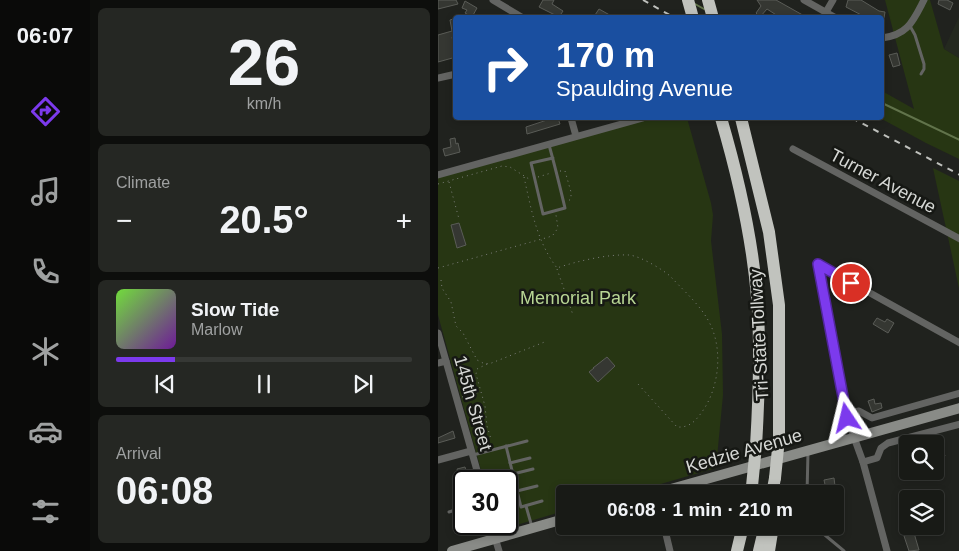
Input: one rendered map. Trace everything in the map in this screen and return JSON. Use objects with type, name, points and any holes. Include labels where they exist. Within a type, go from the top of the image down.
[{"type":"highway","points":[[688,0],[692,15]]},
{"type":"highway","points":[[708,0],[712,15]]},
{"type":"highway","name":"Tri-State Tollway","points":[[722,120],[748,222],[757,296],[760,372],[756,446],[752,485]]},
{"type":"highway","name":"Tri-State Tollway","points":[[741,120],[769,232],[779,304],[780,439],[774,485]]},
{"type":"highway","points":[[737,551],[741,535]]},
{"type":"highway","points":[[760,551],[763,535]]},
{"type":"highway","points":[[769,551],[772,535]]},
{"type":"main road","name":"Kedzie Avenue","points":[[683,485],[960,408]]},
{"type":"main road","points":[[452,551],[556,521]]},
{"type":"street","points":[[493,0],[519,15]]},
{"type":"street","points":[[804,0],[831,15]]},
{"type":"street","points":[[826,12],[832,0]]},
{"type":"street","points":[[884,38],[898,34],[909,26],[924,0]]},
{"type":"street","points":[[438,78],[453,75]]},
{"type":"street","points":[[572,120],[576,136]]},
{"type":"street","points":[[438,175],[636,120]]},
{"type":"street","name":"Turner Avenue","points":[[793,149],[960,239]]},
{"type":"street","points":[[887,551],[863,462],[852,437],[847,418],[818,264],[960,343]]},
{"type":"street","name":"145th Street","points":[[438,333],[477,470]]},
{"type":"street","points":[[438,364],[446,361]]},
{"type":"street","points":[[847,418],[854,412],[859,411],[872,418],[960,393]]},
{"type":"street","points":[[863,462],[877,458],[882,448],[888,443],[960,424]]},
{"type":"street","points":[[438,460],[472,453]]},
{"type":"street","points":[[494,535],[499,551]]},
{"type":"street","points":[[666,535],[670,551]]},
{"type":"lane","points":[[909,26],[915,35],[924,64],[921,74]]},
{"type":"lane","points":[[549,144],[553,158],[565,208],[543,214],[531,163],[553,158]]},
{"type":"lane","points":[[472,453],[527,441]]},
{"type":"lane","points":[[506,446],[512,470]]},
{"type":"lane","points":[[807,485],[808,449]]},
{"type":"lane","points":[[510,463],[530,458]]},
{"type":"lane","points":[[518,473],[533,469]]},
{"type":"lane","points":[[518,491],[537,486]]},
{"type":"lane","points":[[518,495],[521,507],[542,501]]},
{"type":"lane","points":[[526,506],[532,528]]},
{"type":"lane","points":[[825,535],[844,551]]},
{"type":"path","points":[[438,184],[502,166],[510,167],[524,177],[534,179],[556,172],[565,172],[572,192],[572,198],[564,202]]},
{"type":"path","points":[[524,177],[534,220],[547,254],[557,268],[573,315]]},
{"type":"path","points":[[448,181],[459,219]]},
{"type":"path","points":[[438,264],[439,268],[553,236],[558,228],[556,211]]},
{"type":"path","points":[[557,268],[596,258],[631,255],[664,271],[705,315],[714,335],[718,367],[715,386],[710,400],[696,420],[690,425],[678,427],[638,384]]},
{"type":"path","points":[[441,280],[442,288],[451,302],[456,326],[464,334],[477,360],[487,364]]},
{"type":"path","points":[[491,439],[486,426],[485,406],[476,374],[477,370],[487,364],[547,341]]},
{"type":"path","points":[[461,397],[481,392]]},
{"type":"shaded area","points":[[959,17],[959,58],[944,49]]},
{"type":"green space","points":[[885,0],[930,0],[944,49],[959,58],[959,159],[884,120],[884,92],[914,109]]},
{"type":"green space","name":"Memorial Park","points":[[644,120],[688,120],[713,215],[711,241],[722,334],[723,395],[716,468],[657,485],[556,485],[556,513],[518,524],[518,470],[481,470],[438,315],[438,177]]},
{"type":"green space","points":[[933,168],[959,181],[959,288]]},
{"type":"building","points":[[438,0],[456,0],[458,4],[438,9]]},
{"type":"building","points":[[543,0],[554,0],[552,4],[563,11],[560,15],[555,15],[539,7]]},
{"type":"building","points":[[757,0],[776,0],[803,15],[776,15],[767,9],[762,15],[758,15],[756,13],[761,6]]},
{"type":"building","points":[[848,0],[861,0],[879,11],[885,12],[884,18],[884,15],[861,15],[846,7]]},
{"type":"building","points":[[939,0],[947,0],[953,3],[950,10],[938,4]]},
{"type":"building","points":[[465,1],[477,8],[473,15],[468,15],[465,13],[467,10],[462,8]]},
{"type":"building","points":[[599,9],[610,15],[595,15]]},
{"type":"building","points":[[453,19],[453,58],[438,62],[438,35],[452,31],[450,20]]},
{"type":"building","points":[[897,53],[900,65],[893,67],[889,55]]},
{"type":"building","points":[[547,120],[559,120],[560,124],[527,134],[526,127]]},
{"type":"building","points":[[455,138],[460,152],[445,156],[443,149],[451,147],[450,139]]},
{"type":"building","points":[[459,223],[466,245],[457,248],[451,225]]},
{"type":"building","points":[[877,318],[885,322],[887,319],[894,323],[888,333],[873,324]]},
{"type":"building","points":[[607,357],[615,366],[598,382],[589,372]]},
{"type":"building","points":[[874,399],[875,404],[881,403],[882,408],[872,412],[868,401]]},
{"type":"building","points":[[453,431],[455,438],[438,443],[438,438]]},
{"type":"building","points":[[465,467],[466,470],[457,470]]},
{"type":"building","points":[[834,478],[835,485],[825,485],[824,480]]},
{"type":"building","points":[[915,535],[919,550],[909,551],[904,536]]},
{"type":"waterway","points":[[695,4],[704,9]]},
{"type":"waterway","points":[[884,104],[960,140]]},
{"type":"railway","points":[[643,0],[670,15]]},
{"type":"railway","points":[[856,120],[960,175]]},
{"type":"route","points":[[847,418],[818,264],[851,283]]}]
